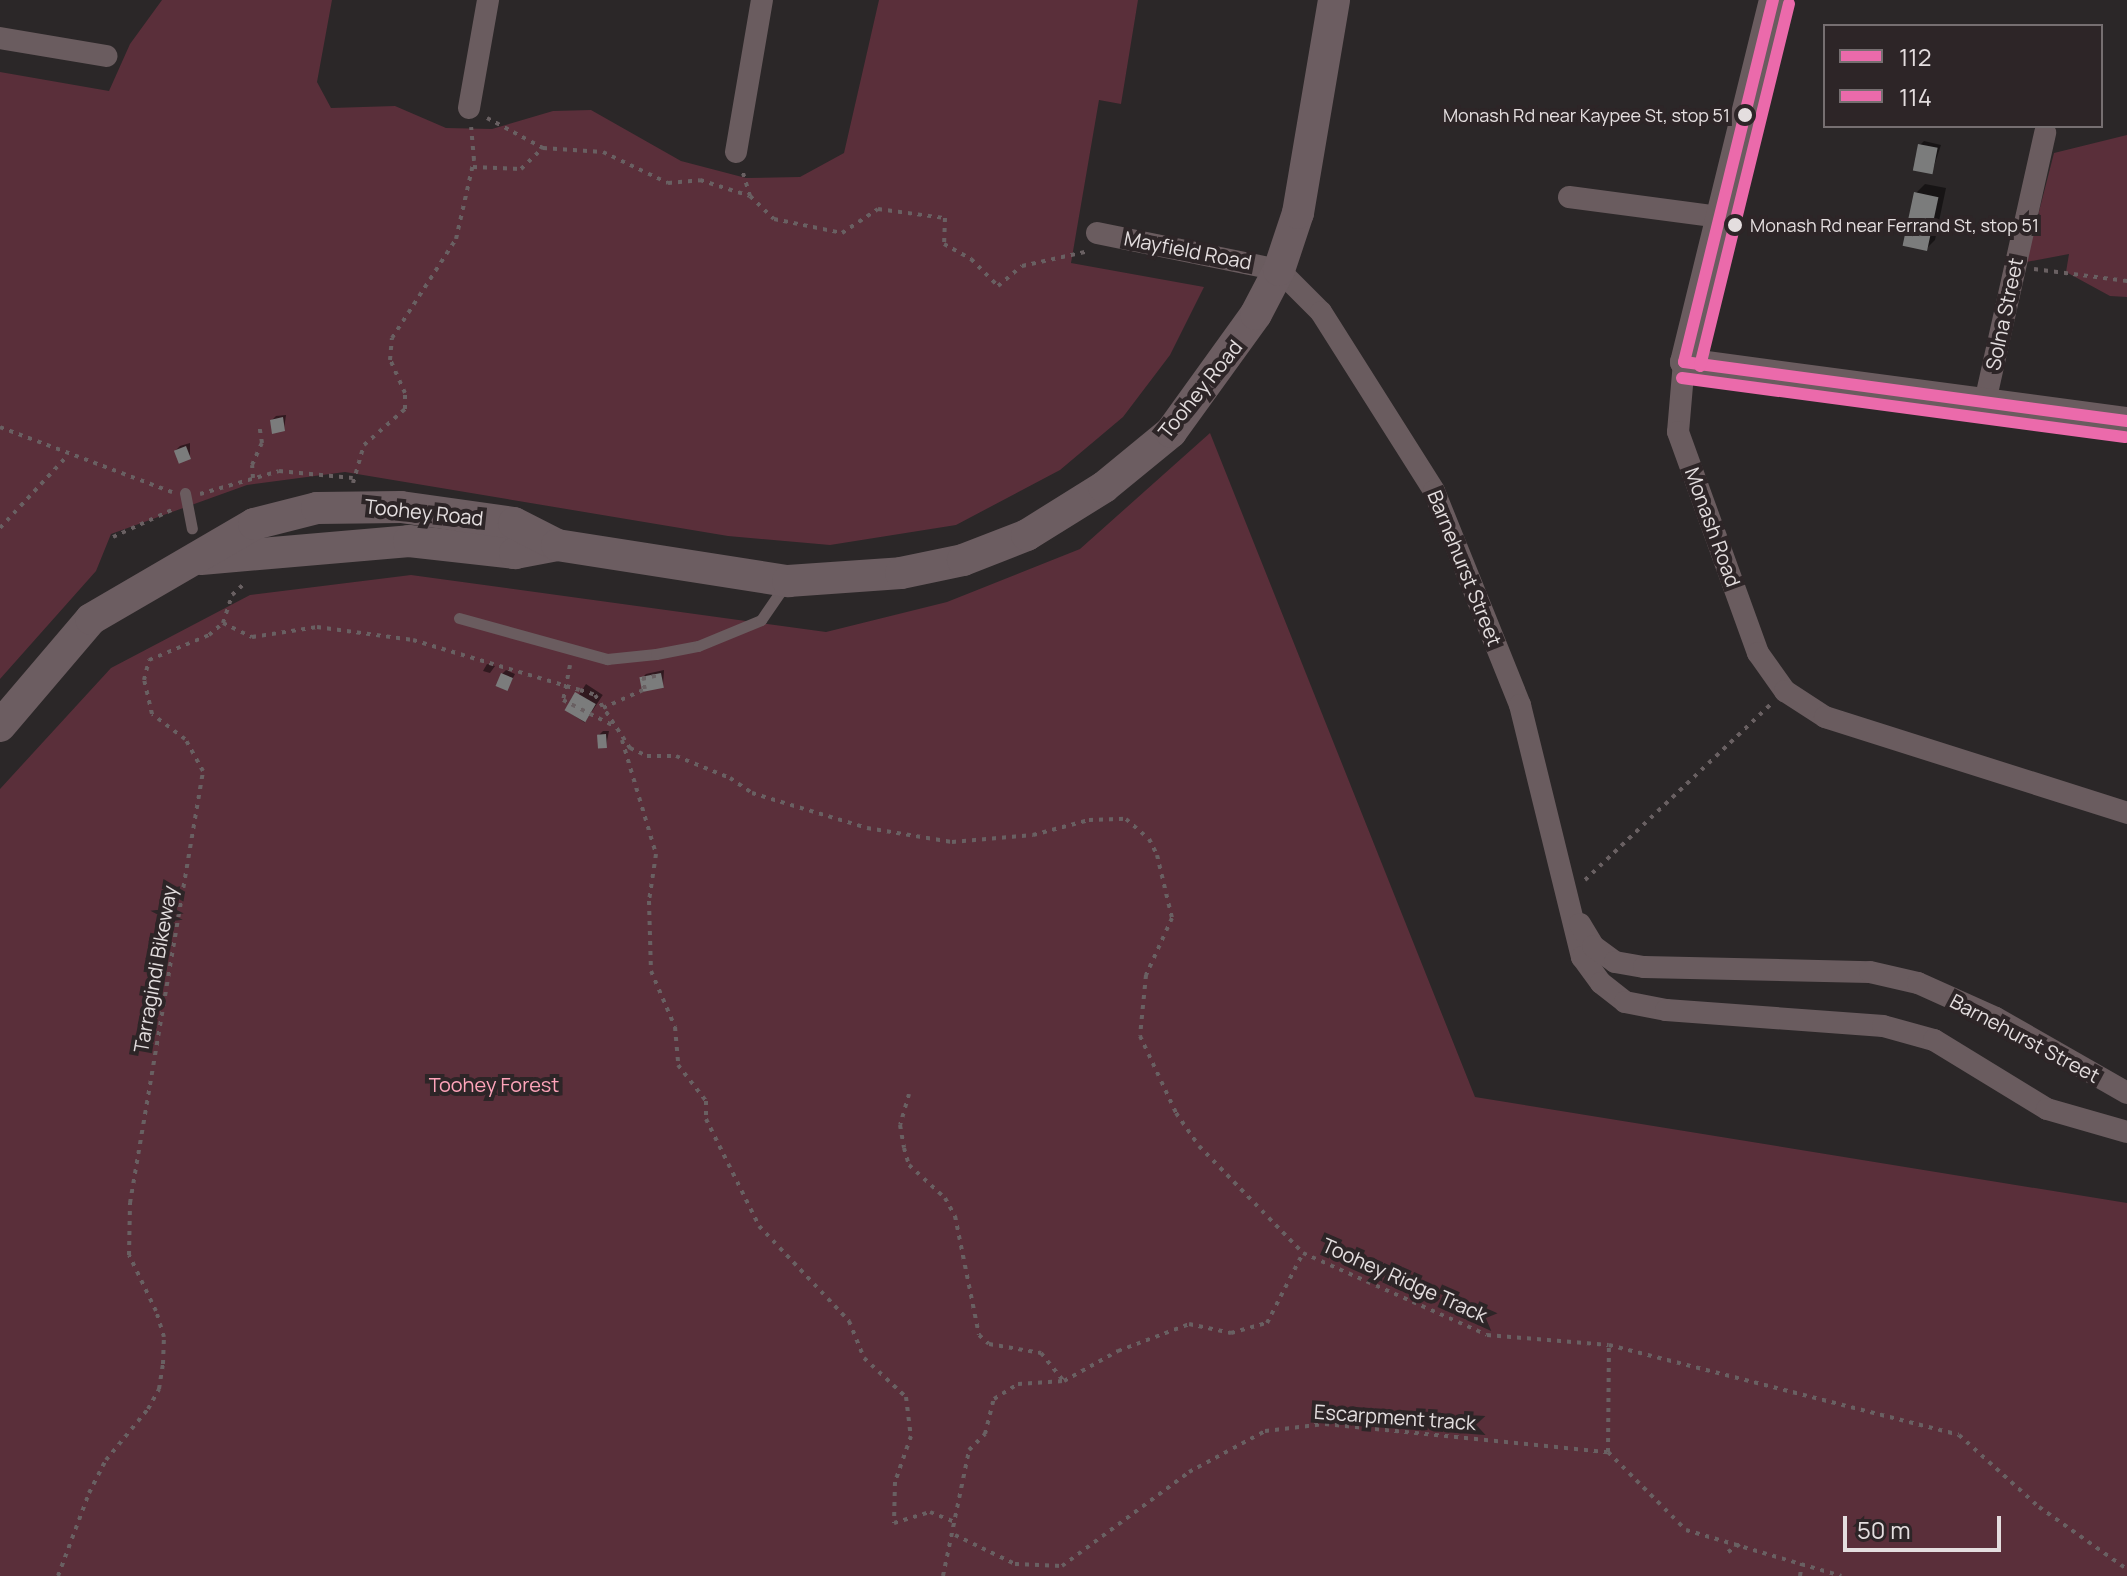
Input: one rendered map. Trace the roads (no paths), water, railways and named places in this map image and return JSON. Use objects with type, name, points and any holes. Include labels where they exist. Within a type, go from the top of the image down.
[{"type":"main road","name":"Toohey Road","points":[[0,726],[91,619],[145,584],[201,559],[409,541],[515,553],[557,545],[788,581],[858,578],[963,560],[1027,535],[1104,487],[1171,432],[1234,351],[1279,270],[1298,213],[1334,0]]},
{"type":"street","points":[[469,108],[488,0]]},
{"type":"street","points":[[736,152],[762,0]]},
{"type":"street","name":"Monash Road","points":[[1773,0],[1684,362],[1678,432],[1758,653],[1785,691],[1825,717],[2127,813]]},
{"type":"street","points":[[0,38],[106,56]]},
{"type":"street","name":"Solna Street","points":[[1985,402],[2045,133]]},
{"type":"street","points":[[1569,197],[1719,217]]},
{"type":"street","name":"Mayfield Road","points":[[1103,234],[1279,270]]},
{"type":"street","name":"Barnehurst Street","points":[[1279,270],[1321,312],[1434,491],[1520,705],[1582,957],[1601,983],[1625,1002],[1666,1010],[1883,1026],[1934,1040],[2047,1109],[2127,1132]]},
{"type":"street","points":[[1684,362],[2127,421]]},
{"type":"street","name":"Barnehurst Street","points":[[1569,906],[1593,946],[1615,962],[1870,972],[1918,983],[1996,1018],[2127,1093]]},
{"type":"lane","points":[[185,493],[192,528]]},
{"type":"lane","points":[[459,618],[607,659],[656,654],[698,646],[761,620],[788,581]]},
{"type":"place","name":"Monash Rd near Kaypee St, stop 51","points":[[1745,115]]},
{"type":"place","name":"Monash Rd near Ferrand St, stop 51","points":[[1735,225]]},
{"type":"park label","name":"Toohey Forest","points":[[494,1084]]}]
